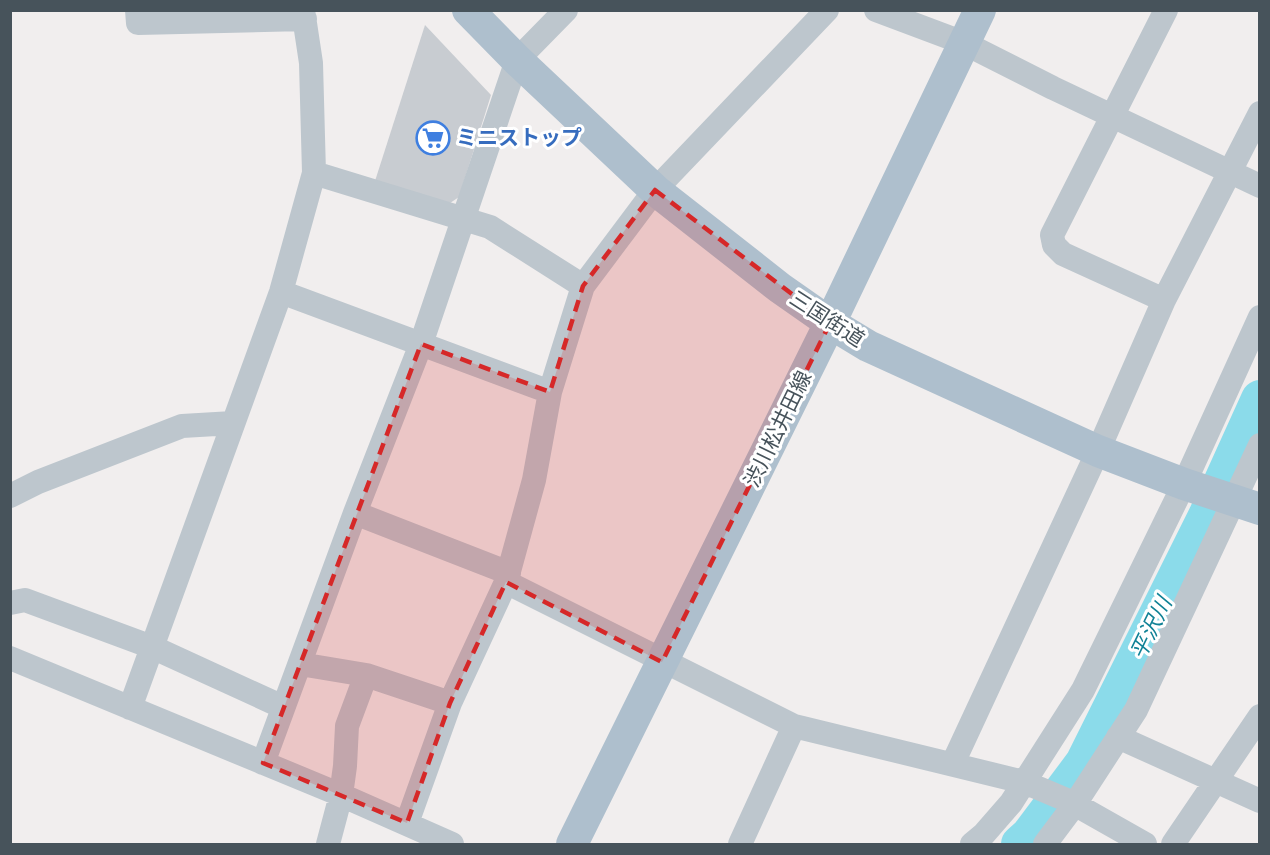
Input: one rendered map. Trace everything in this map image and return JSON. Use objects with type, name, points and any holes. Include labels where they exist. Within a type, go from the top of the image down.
[{"type":"main road","name":"三国街道","points":[[468,10],[517,60],[655,190],[780,288],[830,323],[868,346],[1098,452],[1240,503]]},
{"type":"main road","name":"渋川松井田線","points":[[572,844],[830,323],[980,10]]},
{"type":"street","points":[[130,708],[281,292],[314,173],[311,63],[304,15],[138,23],[137,10]]},
{"type":"street","points":[[263,763],[355,513],[421,344],[517,60],[566,10]]},
{"type":"street","points":[[407,823],[450,703],[508,578],[534,480],[550,392],[584,286],[655,190],[827,10]]},
{"type":"street","points":[[876,10],[964,43],[1260,186]]},
{"type":"street","points":[[1164,300],[1063,254],[1054,245],[1052,235],[1166,10]]},
{"type":"street","points":[[953,763],[1098,452],[1164,300],[1260,113]]},
{"type":"street","points":[[314,173],[490,227],[584,286]]},
{"type":"street","points":[[281,292],[550,392]]},
{"type":"street","points":[[972,844],[1031,785],[1083,690],[1192,486],[1247,364],[1260,317]]},
{"type":"street","points":[[10,496],[38,482],[182,426],[233,423]]},
{"type":"street","points":[[1045,844],[1136,710],[1240,503],[1260,445]]},
{"type":"street","points":[[355,513],[508,578],[662,662],[794,726],[953,763],[1031,785],[1072,802],[1144,844]]},
{"type":"street","points":[[10,603],[25,600],[152,647],[284,707]]},
{"type":"street","points":[[10,658],[341,795],[452,844]]},
{"type":"street","points":[[300,664],[366,675],[450,703]]},
{"type":"street","points":[[328,844],[341,795],[347,726],[366,675]]},
{"type":"street","points":[[1173,844],[1260,716]]},
{"type":"street","points":[[740,844],[794,726]]},
{"type":"street","points":[[1118,737],[1260,801]]},
{"type":"highlighted area","points":[[655,190],[830,323],[662,662],[506,582],[450,703],[407,823],[263,763],[421,344],[550,392],[583,286]]},
{"type":"building","name":"ミニストップ","points":[[425,25],[491,95],[459,197],[450,203],[375,181]]},
{"type":"waterway","name":"平沢川","points":[[1020,844],[1030,835],[1084,763],[1207,516],[1260,399]]},
{"type":"place","name":"ミニストップ","points":[[433,138]]}]
